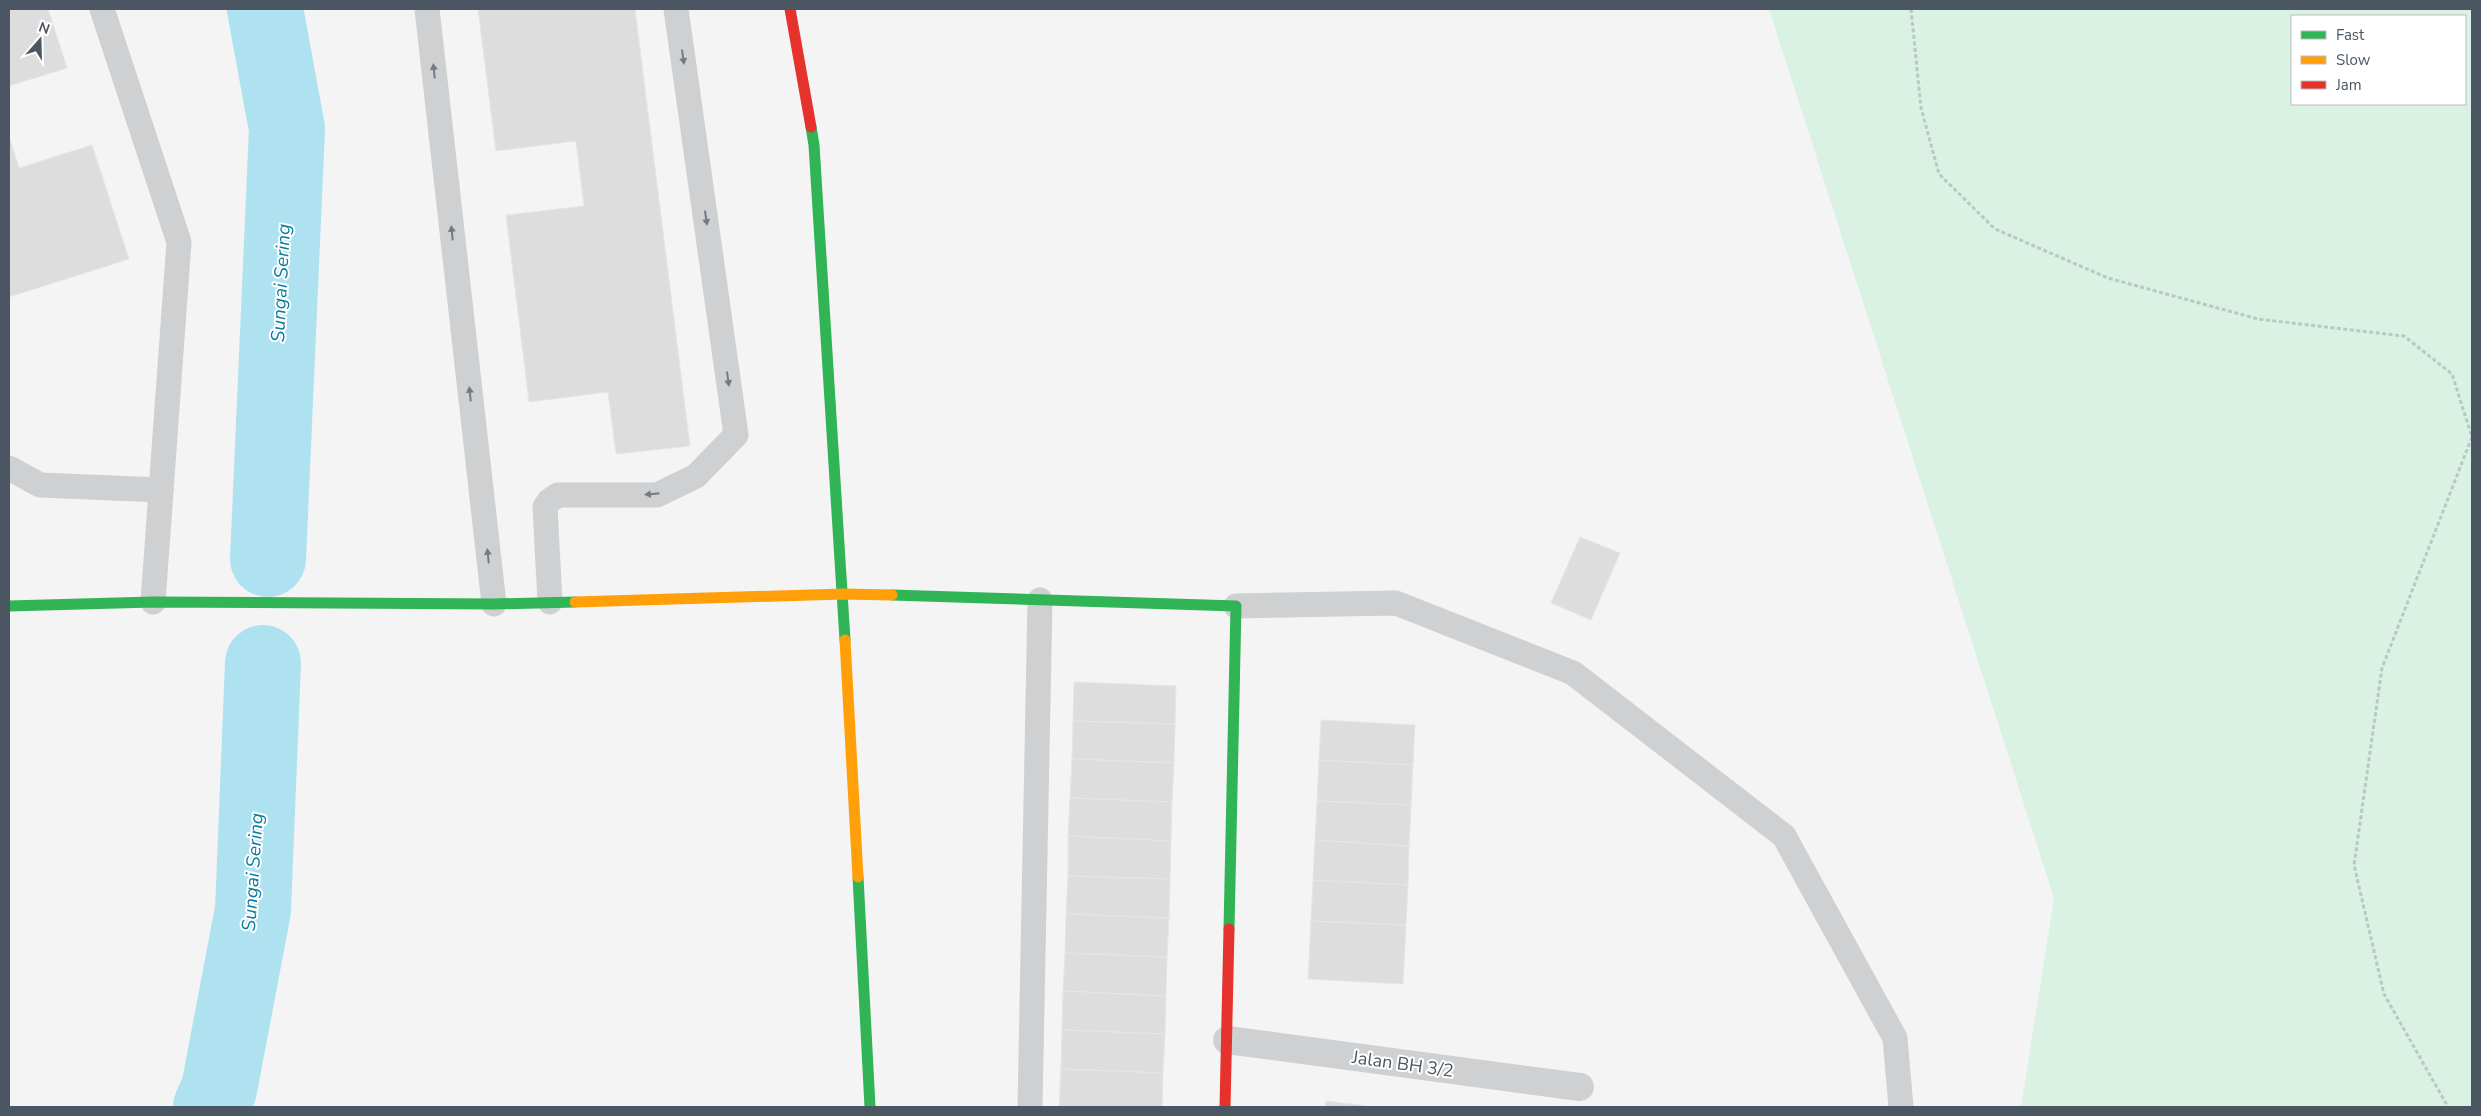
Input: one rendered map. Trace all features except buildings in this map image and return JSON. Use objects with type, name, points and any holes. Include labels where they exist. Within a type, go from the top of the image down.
[{"type":"street","points":[[790,9],[814,145],[843,594],[870,1107]]},
{"type":"street","points":[[9,606],[153,602],[494,604],[843,594],[1236,606],[1225,1107]]},
{"type":"street","name":"Jalan BH 3/2","points":[[1227,1040],[1580,1087]]},
{"type":"lane","points":[[102,9],[179,242],[153,602]]},
{"type":"lane","points":[[427,9],[494,604]]},
{"type":"lane","points":[[550,602],[545,507],[549,501],[558,495],[657,495],[696,476],[736,434],[676,9]]},
{"type":"lane","points":[[9,468],[40,484],[161,490]]},
{"type":"lane","points":[[1030,1107],[1040,600]]},
{"type":"lane","points":[[1236,606],[1396,603],[1573,673],[1784,836],[1895,1038],[1901,1107]]},
{"type":"path","points":[[1911,9],[1921,108],[1939,174],[1995,229],[2108,278],[2258,318],[2404,336],[2452,374],[2472,437],[2382,668],[2354,865],[2384,994],[2448,1107]]},
{"type":"green space","points":[[1769,9],[2472,9],[2472,1107],[2021,1107],[2054,898]]},
{"type":"waterway","name":"Sungai Sering","points":[[265,9],[287,129],[268,559]]},
{"type":"waterway","name":"Sungai Sering","points":[[211,1107],[219,1089],[253,910],[263,663]]},
{"type":"traffic: fast","points":[[811,127],[814,145],[845,640]]},
{"type":"traffic: fast","points":[[892,595],[1236,606],[1229,929]]},
{"type":"traffic: fast","points":[[9,606],[153,602],[494,604],[575,602]]},
{"type":"traffic: fast","points":[[858,877],[870,1107]]},
{"type":"traffic: slow","points":[[575,602],[843,594],[892,595]]},
{"type":"traffic: slow","points":[[845,640],[858,877]]},
{"type":"traffic: jam","points":[[790,9],[811,127]]},
{"type":"traffic: jam","points":[[1225,1107],[1229,929]]}]
